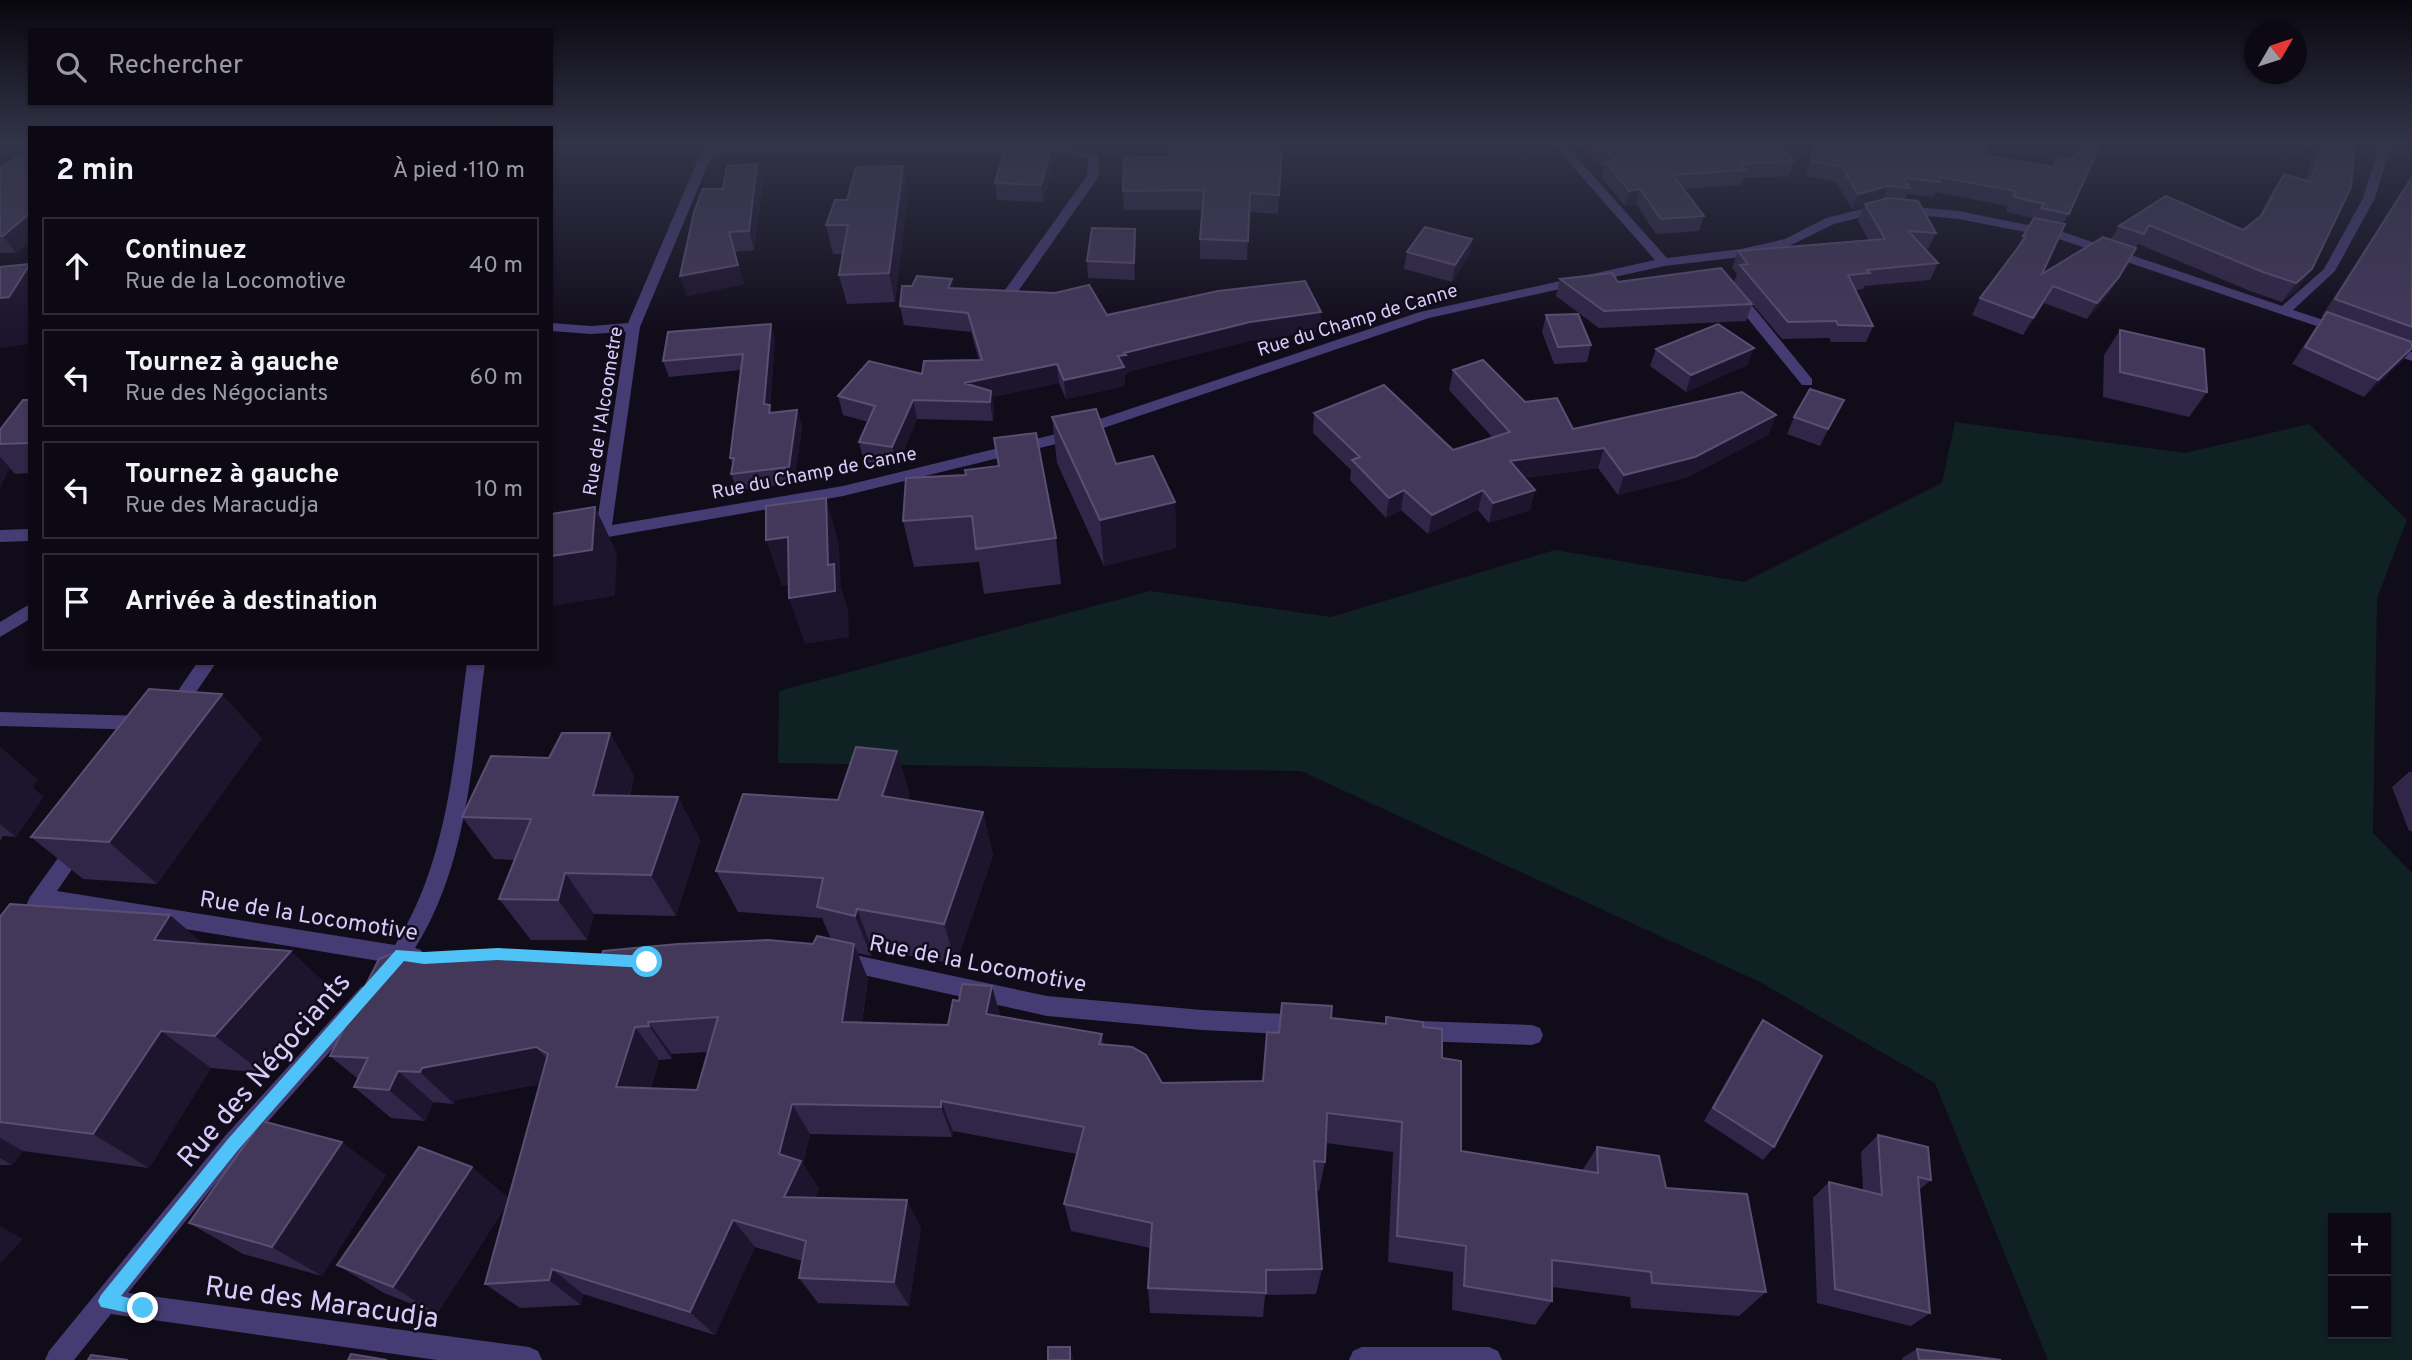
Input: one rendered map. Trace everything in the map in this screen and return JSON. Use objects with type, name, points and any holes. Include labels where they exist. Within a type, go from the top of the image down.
[{"type":"street","name":"Rue de l'Alcoometre","points":[[603,533],[633,327],[685,206]]},
{"type":"street","points":[[1009,294],[1071,206]]},
{"type":"street","points":[[1615,206],[1664,262]]},
{"type":"street","points":[[2286,310],[2329,271],[2364,206]]},
{"type":"street","name":"Rue du Champ de Canne","points":[[553,541],[844,491],[1056,439],[1425,315],[1664,262],[1709,263],[1789,242],[1830,221],[1863,211],[1904,208],[1959,215],[2059,235],[2286,310],[2349,334]]},
{"type":"street","points":[[1730,289],[1807,382]]},
{"type":"street","points":[[553,327],[591,330],[633,327]]},
{"type":"street","points":[[2374,343],[2412,357]]},
{"type":"street","points":[[0,536],[28,535]]},
{"type":"street","points":[[0,631],[28,611]]},
{"type":"street","points":[[149,745],[206,665]]},
{"type":"street","name":"Rue des Négociants","points":[[58,1360],[233,1144],[409,943],[447,852],[476,665]]},
{"type":"street","points":[[0,719],[164,724]]},
{"type":"street","name":"Rue de la Locomotive","points":[[88,832],[36,905],[436,958]]},
{"type":"street","name":"Rue de la Locomotive","points":[[820,959],[833,959],[1047,1006],[1202,1020],[1321,1026]]},
{"type":"street","points":[[1400,1030],[1532,1035]]},
{"type":"street","name":"Rue des Maracudja","points":[[106,1301],[529,1360]]},
{"type":"street","points":[[1362,1360],[1489,1360]]},
{"type":"shaded area","points":[[1955,422],[2185,453],[2309,424],[2407,520],[2377,598],[2373,833],[2412,873],[2412,1360],[2048,1360],[1935,1083],[1760,982],[1301,771],[778,763],[779,691],[1150,591],[1331,617],[1555,550],[1744,582],[1942,483]]},
{"type":"building","points":[[0,206],[28,206],[28,215],[0,236]]},
{"type":"building","points":[[696,206],[752,206],[749,231],[729,232],[738,265],[680,276]]},
{"type":"building","points":[[833,206],[898,206],[889,273],[839,275],[848,225],[826,225]]},
{"type":"building","points":[[1203,206],[1249,206],[1248,241],[1200,239]]},
{"type":"building","points":[[1652,206],[1697,206],[1704,216],[1661,219]]},
{"type":"building","points":[[1866,206],[1921,206],[1936,233],[1908,231],[1938,263],[1867,270],[1870,273],[1848,275],[1873,326],[1838,325],[1836,321],[1788,322],[1740,265],[1748,264],[1738,251],[1885,239]]},
{"type":"building","points":[[2042,206],[2072,206],[2069,214]]},
{"type":"building","points":[[2150,206],[2190,206],[2243,230],[2262,215],[2267,206],[2342,206],[2312,269],[2296,283],[2149,225],[2144,234],[2119,226]]},
{"type":"building","points":[[2393,206],[2412,206],[2412,327],[2335,299]]},
{"type":"building","points":[[2034,218],[2065,224],[2042,274],[2103,237],[2136,248],[2119,277],[2097,303],[2053,286],[2033,318],[1980,298],[2026,237],[2023,236]]},
{"type":"building","points":[[1425,227],[1472,239],[1455,265],[1407,252]]},
{"type":"building","points":[[1092,228],[1135,229],[1134,263],[1087,261]]},
{"type":"building","points":[[28,264],[9,297],[0,298],[0,267]]},
{"type":"building","points":[[1721,268],[1752,304],[1604,311],[1560,279],[1612,273],[1618,282]]},
{"type":"building","points":[[917,276],[952,279],[948,288],[1055,293],[1089,285],[1107,315],[1218,291],[1305,281],[1321,312],[1250,322],[1124,353],[1126,355],[1118,356],[1124,367],[1064,380],[1057,364],[964,383],[991,391],[990,402],[913,400],[892,447],[859,442],[875,406],[838,396],[869,361],[922,374],[924,361],[982,360],[968,313],[900,306],[902,286],[912,286]]},
{"type":"building","points":[[2327,312],[2412,342],[2412,348],[2378,380],[2305,347]]},
{"type":"building","points":[[1578,314],[1591,345],[1558,347],[1546,315]]},
{"type":"building","points":[[771,324],[764,404],[770,405],[769,413],[797,410],[789,467],[731,474],[734,458],[730,458],[743,354],[663,361],[668,332]]},
{"type":"building","points":[[1718,324],[1754,348],[1691,375],[1656,349]]},
{"type":"building","points":[[2120,330],[2204,349],[2207,392],[2120,372]]},
{"type":"building","points":[[1483,360],[1525,402],[1557,398],[1573,429],[1742,392],[1776,415],[1695,457],[1624,475],[1604,448],[1510,461],[1535,490],[1493,503],[1483,490],[1432,515],[1404,490],[1389,498],[1352,460],[1360,457],[1314,413],[1384,385],[1453,450],[1510,432],[1453,370]]},
{"type":"building","points":[[1810,389],[1844,400],[1828,429],[1794,417]]},
{"type":"building","points":[[23,400],[28,400],[28,443],[0,444],[0,430]]},
{"type":"building","points":[[1096,409],[1116,464],[1153,456],[1175,502],[1100,520],[1052,417]]},
{"type":"building","points":[[1036,433],[1056,538],[976,549],[972,516],[903,521],[906,478],[966,475],[965,470],[999,466],[994,438]]},
{"type":"building","points":[[826,498],[828,565],[834,564],[835,591],[789,598],[788,537],[766,540],[766,506]]},
{"type":"building","points":[[595,507],[592,550],[553,556],[553,514]]},
{"type":"building","points":[[149,689],[222,694],[109,842],[31,837]]},
{"type":"building","points":[[562,733],[610,733],[593,795],[678,797],[651,875],[565,873],[558,900],[499,899],[531,819],[462,817],[491,756],[549,758]]},
{"type":"building","points":[[856,747],[897,751],[882,796],[983,812],[944,924],[857,909],[855,916],[817,907],[823,878],[716,871],[743,794],[838,800]]},
{"type":"building","points":[[10,904],[170,915],[154,940],[291,951],[215,1036],[161,1031],[93,1134],[0,1122],[0,917]]},
{"type":"building","points":[[817,936],[854,944],[842,1022],[948,1025],[953,1000],[959,1001],[962,984],[992,986],[986,1014],[1102,1034],[1099,1044],[1132,1047],[1146,1055],[1162,1083],[1263,1081],[1267,1032],[1279,1033],[1282,1003],[1332,1006],[1331,1018],[1386,1024],[1386,1017],[1423,1022],[1423,1027],[1442,1029],[1442,1058],[1461,1061],[1461,1151],[1598,1173],[1597,1147],[1659,1156],[1666,1188],[1747,1194],[1766,1292],[1652,1283],[1651,1272],[1552,1260],[1552,1301],[1464,1286],[1466,1246],[1397,1236],[1402,1122],[1327,1113],[1325,1162],[1314,1161],[1322,1269],[1266,1270],[1266,1293],[1148,1288],[1152,1223],[1064,1204],[1084,1127],[941,1101],[941,1107],[792,1104],[779,1154],[801,1161],[784,1197],[907,1200],[894,1282],[799,1278],[806,1241],[733,1220],[690,1312],[552,1269],[549,1280],[485,1284],[548,1054],[536,1047],[422,1068],[420,1072],[398,1071],[389,1090],[354,1087],[368,1058],[330,1056],[379,959],[394,953],[602,955],[603,951],[678,944],[768,940],[813,944]],"holes":[[[718,1017],[697,1090],[616,1087],[635,1027],[649,1026],[648,1022]]]},
{"type":"building","points":[[1763,1020],[1822,1056],[1774,1147],[1713,1108]]},
{"type":"building","points":[[262,1121],[342,1142],[272,1247],[189,1223]]},
{"type":"building","points":[[1878,1135],[1928,1147],[1931,1180],[1918,1177],[1930,1313],[1835,1289],[1829,1182],[1882,1195]]},
{"type":"building","points":[[419,1147],[472,1167],[393,1287],[337,1265]]},
{"type":"building","points":[[1048,1347],[1070,1347],[1070,1360],[1048,1360]]},
{"type":"building","points":[[1917,1349],[2001,1360],[1919,1360]]},
{"type":"building","points":[[351,1354],[387,1360],[348,1360]]},
{"type":"building","points":[[91,1355],[128,1360],[88,1360]]},
{"type":"route","points":[[143,1308],[106,1301],[233,1144],[387,974],[401,955],[424,958],[498,954],[647,962]]}]
